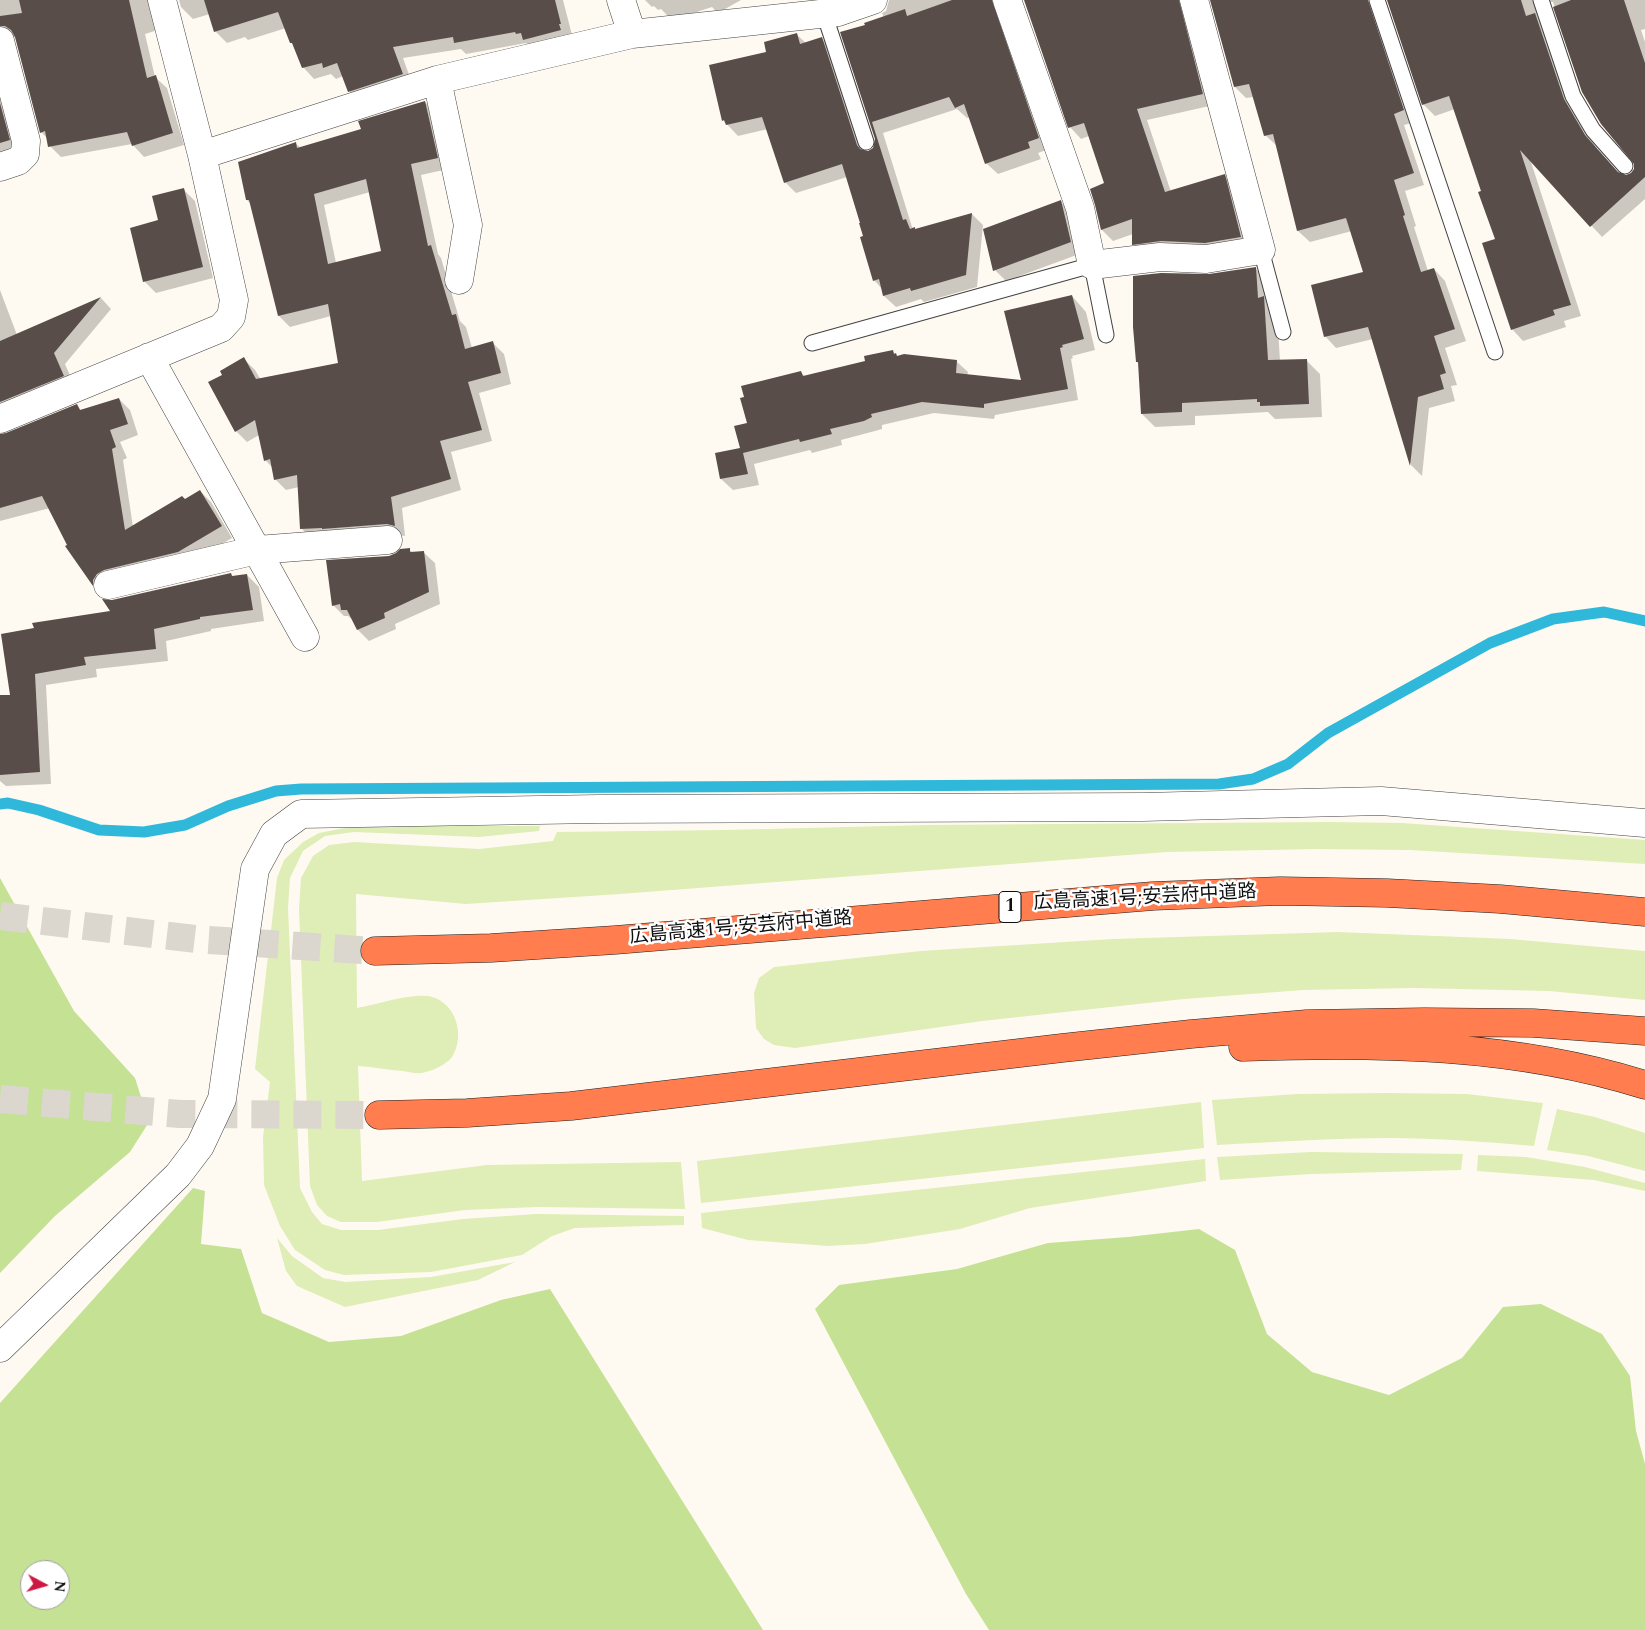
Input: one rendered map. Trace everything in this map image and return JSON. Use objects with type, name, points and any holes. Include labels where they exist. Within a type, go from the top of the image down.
[{"type":"highway","name":"広島高速1号;安芸府中道路","points":[[375,951],[491,948],[1144,897],[1280,891],[1386,893],[1500,899],[1645,912]]},
{"type":"highway","points":[[379,1114],[466,1113],[571,1106],[1062,1048],[1307,1024],[1533,1023],[1645,1031]]},
{"type":"highway","points":[[838,1075],[1015,1067],[1177,1050],[1284,1046],[1373,1046],[1454,1050],[1519,1056],[1584,1069],[1645,1085]]},
{"type":"street","points":[[0,419],[221,328],[231,317],[234,300],[202,155],[162,0]]},
{"type":"street","points":[[621,0],[632,34]]},
{"type":"street","points":[[202,155],[437,80],[632,34],[838,12],[873,0]]},
{"type":"street","points":[[1007,0],[1080,208],[1092,265],[1160,258],[1206,259],[1261,250],[1194,0]]},
{"type":"street","points":[[0,41],[26,141],[26,154],[18,161],[0,167]]},
{"type":"street","points":[[437,80],[468,225],[459,280]]},
{"type":"street","points":[[149,357],[305,637]]},
{"type":"street","points":[[108,584],[257,550],[388,540]]},
{"type":"street","points":[[0,1348],[178,1175],[200,1146],[222,1099],[256,869],[274,834],[301,814],[598,809],[1143,807],[1381,801],[1645,823]]},
{"type":"lane","points":[[1377,0],[1495,352]]},
{"type":"lane","points":[[1541,0],[1573,96],[1593,130],[1625,166]]},
{"type":"lane","points":[[824,13],[866,142]]},
{"type":"lane","points":[[1261,250],[1283,332]]},
{"type":"lane","points":[[812,343],[1092,265],[1106,335]]},
{"type":"green space","points":[[1402,823],[1645,840],[1645,864],[1410,850],[1316,849],[1167,852],[466,904],[356,894],[357,1008],[405,997],[432,997],[448,1007],[453,1014],[458,1031],[456,1049],[452,1057],[443,1065],[430,1071],[418,1073],[358,1066],[362,1181],[487,1165],[681,1162],[685,1209],[537,1207],[465,1210],[377,1222],[341,1222],[327,1216],[317,1205],[310,1186],[299,909],[301,878],[313,856],[329,845],[354,842],[479,849],[553,841],[557,832],[928,825]]},
{"type":"green space","points":[[355,826],[540,826],[539,831],[479,837],[354,832],[325,836],[303,851],[290,878],[288,908],[300,1188],[312,1212],[322,1224],[341,1230],[378,1230],[463,1219],[536,1214],[684,1216],[684,1225],[575,1228],[552,1236],[522,1255],[431,1272],[344,1275],[325,1270],[295,1250],[280,1226],[264,1185],[263,1137],[270,1082],[255,1069],[277,878],[284,860],[303,842],[319,833]]},
{"type":"green space","points":[[0,878],[74,1011],[135,1078],[149,1122],[130,1152],[55,1216],[0,1273]]},
{"type":"green space","points":[[1338,932],[1510,939],[1645,951],[1645,1000],[1549,991],[1415,988],[1303,990],[1184,999],[982,1021],[795,1048],[774,1045],[764,1039],[756,1028],[754,993],[759,978],[774,967],[921,951],[1113,939]]},
{"type":"green space","points":[[1297,1094],[1467,1094],[1543,1103],[1534,1146],[1443,1139],[1389,1138],[1325,1139],[1217,1145],[1212,1100]]},
{"type":"green space","points":[[1201,1102],[1204,1148],[701,1203],[697,1161]]},
{"type":"green space","points":[[1557,1109],[1595,1117],[1645,1133],[1645,1171],[1588,1156],[1547,1150]]},
{"type":"green space","points":[[1311,1152],[1463,1154],[1461,1170],[1311,1174],[1220,1180],[1217,1157]]},
{"type":"green space","points":[[1478,1155],[1526,1157],[1585,1167],[1645,1183],[1645,1191],[1594,1180],[1477,1171]]},
{"type":"green space","points":[[1205,1159],[1206,1181],[1030,1208],[960,1229],[865,1244],[828,1246],[748,1240],[702,1228],[701,1213]]},
{"type":"green space","points":[[193,1188],[205,1191],[201,1244],[241,1249],[262,1313],[329,1342],[401,1336],[501,1300],[550,1289],[763,1630],[0,1630],[0,1403]]},
{"type":"green space","points":[[1199,1229],[1235,1250],[1267,1334],[1312,1372],[1389,1395],[1462,1358],[1503,1307],[1541,1304],[1602,1334],[1630,1376],[1636,1431],[1645,1464],[1645,1630],[989,1630],[966,1594],[815,1309],[839,1285],[957,1269],[1048,1243]]},
{"type":"green space","points":[[277,1238],[292,1256],[323,1278],[345,1282],[431,1277],[515,1262],[478,1280],[345,1307],[297,1286],[286,1271]]},
{"type":"building","points":[[19,0],[129,0],[147,78],[156,75],[173,133],[132,146],[127,132],[48,147],[45,131],[40,133],[15,37],[11,30],[5,26],[0,26],[0,16],[22,13]]},
{"type":"building","points":[[204,0],[555,0],[561,30],[523,40],[521,33],[516,34],[515,32],[454,43],[453,37],[393,47],[403,74],[348,92],[337,63],[323,68],[322,63],[302,68],[278,12],[214,32]]},
{"type":"building","points":[[952,0],[992,0],[1039,138],[1028,142],[1030,148],[985,164],[964,104],[955,108],[949,97],[872,122],[903,220],[906,219],[910,229],[972,213],[966,275],[911,291],[910,288],[883,296],[879,279],[873,281],[860,237],[863,236],[860,223],[842,164],[784,183],[762,117],[726,125],[724,120],[722,121],[709,65],[766,52],[764,42],[797,33],[800,44],[822,37],[857,145],[860,149],[868,151],[873,148],[875,139],[840,32],[865,25],[864,23],[905,9],[907,16]]},
{"type":"building","points":[[1024,0],[1179,0],[1203,94],[1137,109],[1165,192],[1225,174],[1241,237],[1205,243],[1161,241],[1132,245],[1132,219],[1101,230],[1090,189],[1104,183],[1084,123],[1068,128]]},
{"type":"building","points":[[1210,0],[1368,0],[1404,110],[1394,114],[1414,173],[1394,180],[1405,215],[1403,216],[1421,272],[1434,268],[1455,329],[1434,336],[1446,373],[1440,375],[1444,389],[1418,397],[1410,466],[1368,327],[1324,337],[1311,285],[1363,272],[1346,218],[1297,231],[1273,134],[1264,136],[1249,84],[1234,87]]},
{"type":"building","points":[[1387,0],[1521,0],[1526,16],[1535,13],[1564,99],[1585,135],[1618,172],[1626,175],[1634,169],[1634,164],[1601,124],[1582,92],[1553,7],[1571,0],[1624,0],[1645,63],[1645,177],[1590,227],[1520,150],[1571,305],[1553,310],[1555,315],[1511,330],[1482,243],[1495,239],[1478,192],[1481,191],[1449,96],[1422,105]]},
{"type":"building","points":[[425,101],[438,158],[411,164],[428,246],[431,245],[452,315],[456,314],[465,349],[493,341],[501,373],[468,382],[482,430],[440,441],[451,479],[391,497],[395,526],[387,524],[300,529],[297,475],[274,480],[270,459],[264,461],[255,420],[235,432],[208,382],[222,375],[220,371],[244,357],[256,379],[338,363],[328,304],[278,316],[249,200],[246,200],[238,162],[296,142],[297,148],[361,129],[358,121]],"holes":[[[366,179],[381,251],[328,264],[314,194]]]},
{"type":"building","points":[[0,103],[10,140],[0,143]]},
{"type":"building","points":[[184,188],[203,267],[143,282],[130,228],[158,220],[152,196]]},
{"type":"building","points":[[1061,200],[1071,242],[993,271],[983,229]]},
{"type":"building","points":[[1256,267],[1258,298],[1264,296],[1268,360],[1307,359],[1309,404],[1260,406],[1260,402],[1257,402],[1257,399],[1182,403],[1182,412],[1141,414],[1138,362],[1136,362],[1133,327],[1133,276],[1161,273],[1209,274]]},
{"type":"building","points":[[1072,295],[1084,339],[1062,345],[1063,347],[1060,348],[1068,389],[984,404],[984,408],[922,402],[871,414],[872,417],[864,421],[830,429],[832,434],[800,442],[799,439],[743,453],[748,474],[720,479],[715,453],[740,448],[734,426],[747,423],[740,398],[744,397],[741,386],[801,371],[803,376],[865,361],[864,356],[893,350],[897,356],[904,354],[957,360],[956,373],[1021,380],[1004,311]]},
{"type":"building","points":[[101,297],[54,353],[64,376],[0,402],[0,341]]},
{"type":"building","points":[[119,398],[128,424],[110,430],[116,447],[112,449],[125,530],[182,496],[185,499],[200,490],[222,526],[178,552],[104,570],[97,574],[93,580],[93,586],[65,546],[67,545],[42,496],[0,508],[0,434],[77,404],[80,410]]},
{"type":"building","points":[[410,548],[410,552],[424,551],[429,592],[384,613],[385,618],[357,630],[347,610],[341,610],[340,604],[332,606],[326,560],[389,556],[400,549]]},
{"type":"building","points":[[231,573],[232,576],[247,574],[253,610],[200,617],[200,619],[154,629],[156,649],[84,657],[86,665],[35,674],[40,772],[0,775],[0,695],[10,695],[1,634],[34,628],[32,623],[110,611],[102,599],[112,600]]},
{"type":"waterway","points":[[0,804],[8,803],[39,810],[99,830],[144,832],[185,825],[228,806],[276,791],[301,789],[1219,784],[1253,779],[1288,764],[1328,733],[1490,643],[1553,619],[1604,612],[1645,621]]},
{"type":"tunnel","points":[[0,916],[195,939],[375,951]]},
{"type":"tunnel","points":[[0,1099],[180,1114],[379,1115]]}]
